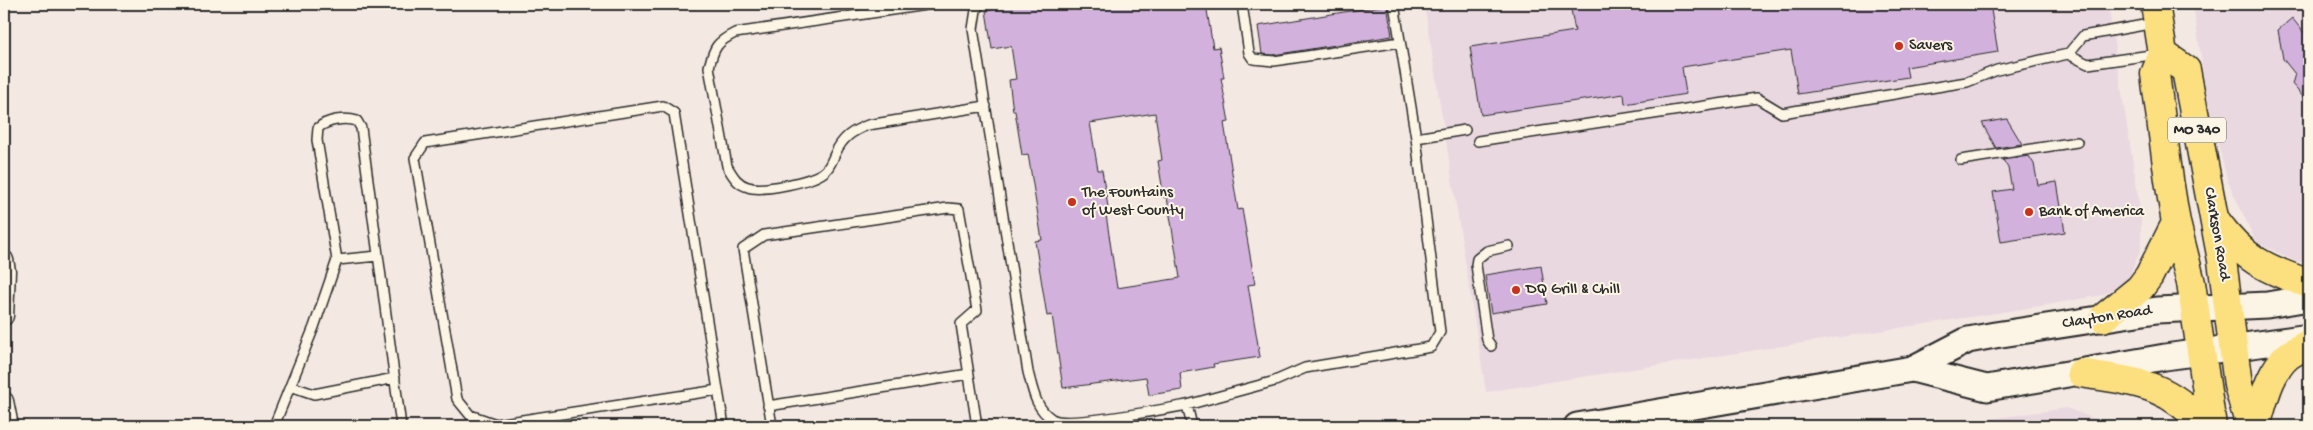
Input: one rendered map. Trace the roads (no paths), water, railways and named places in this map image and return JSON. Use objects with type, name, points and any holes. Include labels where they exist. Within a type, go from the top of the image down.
[{"type":"main road","name":"Clarkson Road","points":[[2156,13],[2163,54],[2155,74],[2176,223],[2191,283],[2212,426]]},
{"type":"main road","name":"Clarkson Road","points":[[2163,54],[2186,70],[2228,307],[2238,385],[2250,426]]},
{"type":"main road","points":[[2213,217],[2231,241],[2246,256],[2271,271],[2309,284]]},
{"type":"main road","points":[[2103,318],[2140,288],[2149,276],[2176,223]]},
{"type":"main road","name":"Clayton Road","points":[[1577,426],[1643,421],[1912,369],[1968,340],[2157,310],[2267,305],[2309,298]]},
{"type":"main road","name":"Clayton Road","points":[[1912,369],[1987,388],[2201,352],[2309,337]]},
{"type":"main road","points":[[2256,426],[2267,390],[2277,370],[2288,356],[2309,343]]},
{"type":"main road","points":[[2080,373],[2155,387],[2174,397],[2193,412],[2205,426]]},
{"type":"street","points":[[4,260],[6,271],[4,316]]},
{"type":"street","points":[[4,401],[9,426]]},
{"type":"lane","points":[[933,4],[735,33],[720,40],[712,54],[709,67],[727,166],[734,180],[748,188],[764,189],[818,177],[827,170],[839,146],[851,132],[859,128],[986,106]]},
{"type":"lane","points":[[980,4],[976,10],[974,28],[1028,372],[1040,408],[1054,420],[1065,422],[1125,416],[1187,405],[1276,381],[1305,368],[1431,347],[1440,332],[1416,138],[1394,4]]},
{"type":"lane","points":[[1242,4],[1248,54],[1253,59],[1274,61],[1400,42]]},
{"type":"lane","points":[[1478,141],[1756,98],[1782,112],[1967,82],[1997,70],[2068,54],[2083,36],[2156,13]]},
{"type":"lane","points":[[2068,54],[2088,64],[2163,54]]},
{"type":"lane","points":[[718,390],[496,424],[470,415],[456,399],[415,158],[425,143],[662,106],[674,113],[724,426]]},
{"type":"lane","points":[[274,426],[338,260],[317,140],[318,128],[324,122],[350,119],[357,122],[361,128],[401,426]]},
{"type":"lane","points":[[1416,138],[1464,130]]},
{"type":"lane","points":[[1960,160],[2077,142]]},
{"type":"lane","points":[[772,426],[744,248],[764,235],[948,208],[959,209],[977,310],[961,324],[977,426]]},
{"type":"lane","points":[[1491,346],[1487,340],[1476,265],[1477,259],[1487,251],[1509,246]]},
{"type":"lane","points":[[338,260],[378,256]]},
{"type":"lane","points":[[768,406],[969,374]]},
{"type":"lane","points":[[290,386],[314,394],[395,378]]},
{"type":"lane","points":[[1187,405],[1192,426]]},
{"type":"place","name":"Savers","points":[[1899,46]]},
{"type":"place","name":"The Fountains of West County","points":[[1072,202]]},
{"type":"place","name":"Bank of America","points":[[2029,212]]},
{"type":"place","name":"DQ Grill & Chill","points":[[1516,290]]}]
